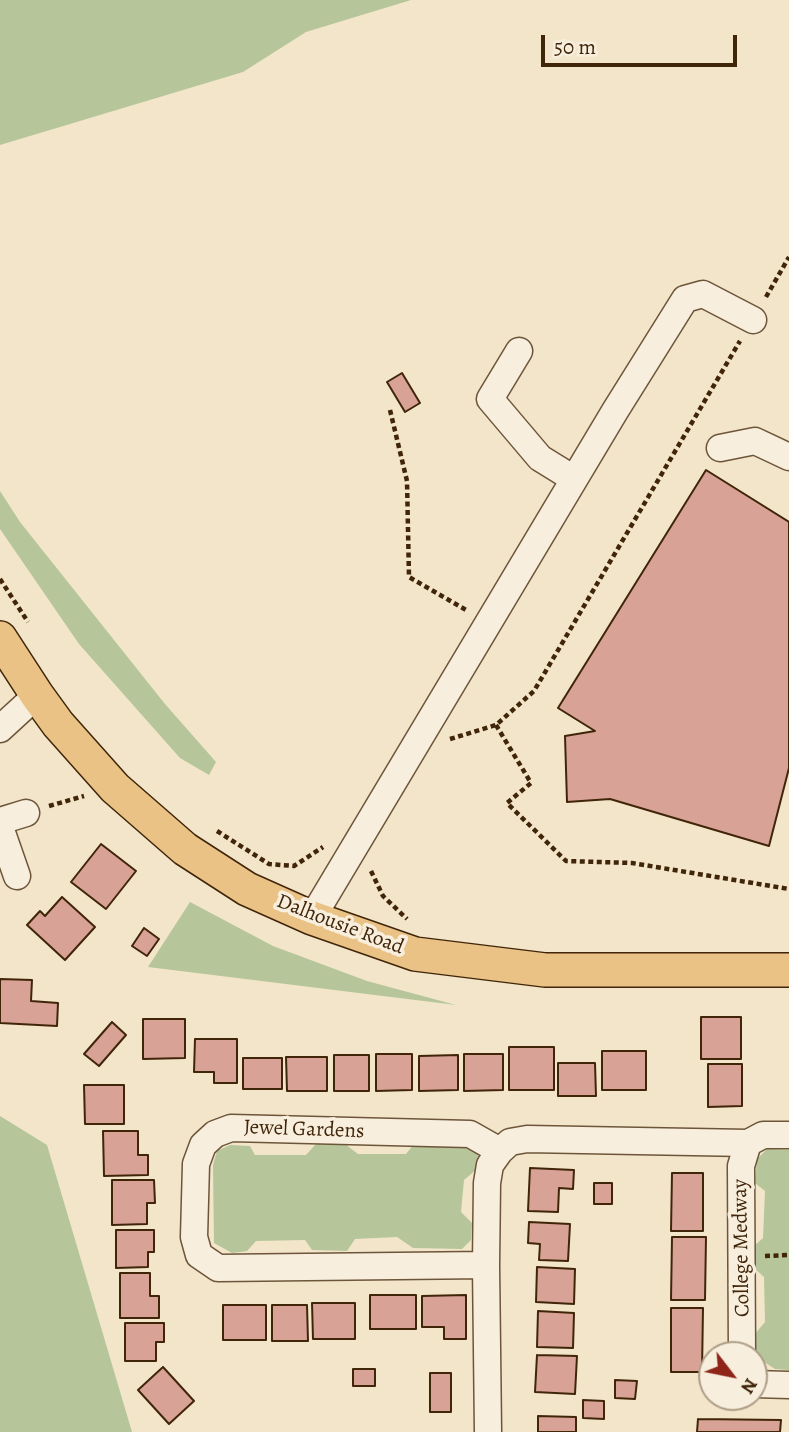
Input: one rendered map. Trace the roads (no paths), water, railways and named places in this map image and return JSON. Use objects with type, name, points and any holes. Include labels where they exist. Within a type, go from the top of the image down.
[{"type":"main road","name":"Dalhousie Road","points":[[0,638],[58,723],[115,788],[185,849],[247,889],[312,918],[415,954],[545,970],[789,970]]},
{"type":"street","points":[[312,918],[574,479],[685,299],[703,294],[753,320]]},
{"type":"street","points":[[519,351],[490,399],[540,458],[574,479]]},
{"type":"street","points":[[720,447],[755,441],[789,457]]},
{"type":"street","points":[[0,729],[37,695]]},
{"type":"street","points":[[0,821],[26,813]]},
{"type":"street","points":[[0,827],[17,876]]},
{"type":"street","name":"Jewel Gardens","points":[[486,1265],[218,1268],[199,1255],[194,1237],[196,1164],[203,1145],[215,1134],[231,1128],[470,1134],[500,1150]]},
{"type":"street","points":[[488,1432],[488,1182],[490,1165],[500,1150],[510,1142],[527,1139],[748,1143],[763,1135],[789,1135]]},
{"type":"street","name":"College Medway","points":[[743,1341],[741,1166],[748,1143]]},
{"type":"street","points":[[768,1384],[789,1385]]}]
